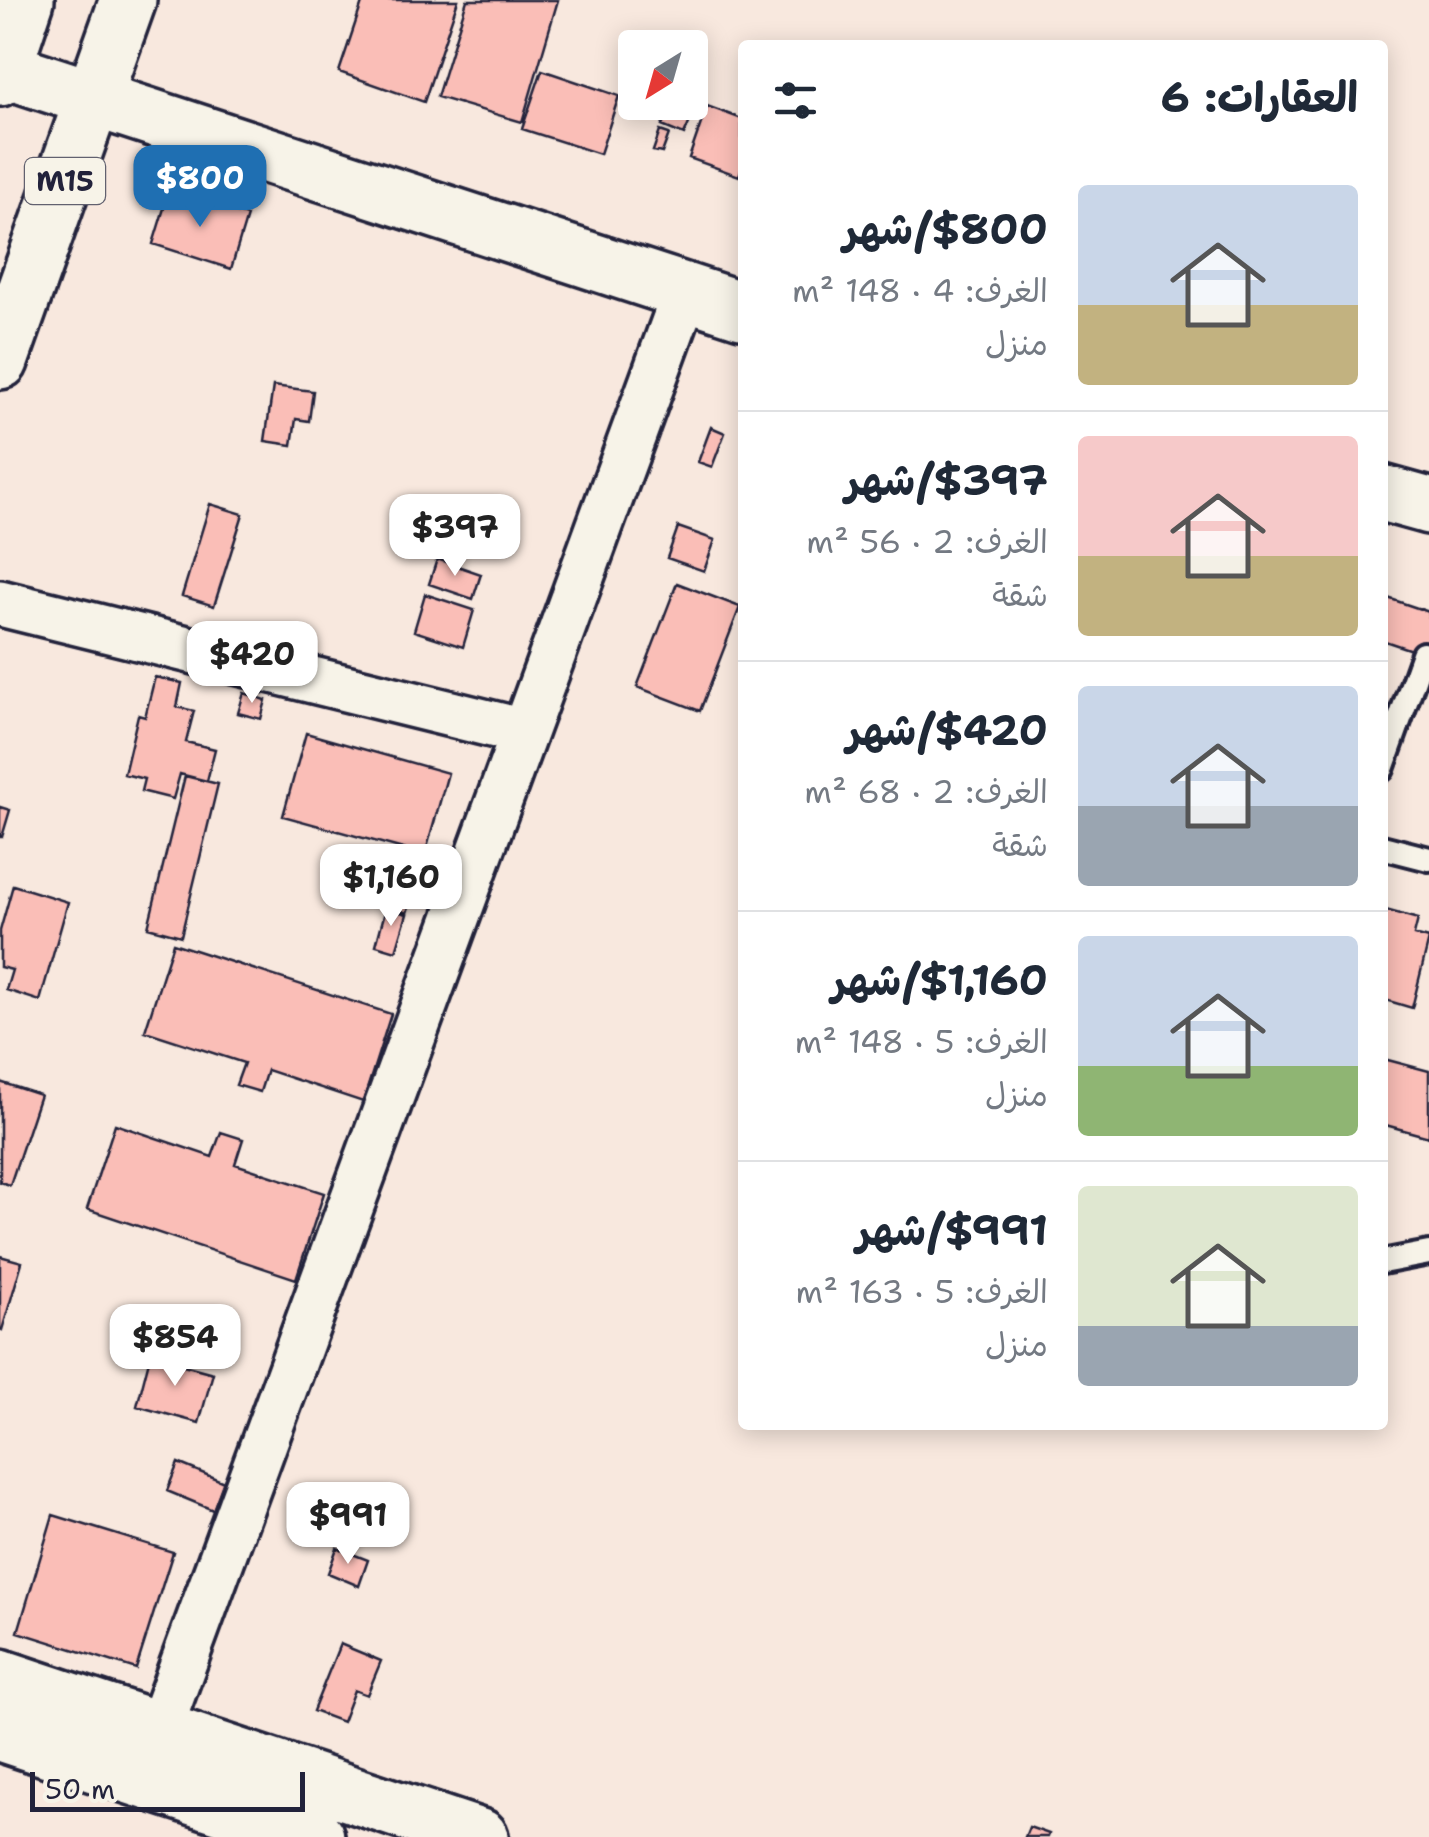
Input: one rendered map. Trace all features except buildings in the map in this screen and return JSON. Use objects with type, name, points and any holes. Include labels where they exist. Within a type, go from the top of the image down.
[{"type":"main road","points":[[26,0],[1,72],[95,99],[738,309]]},
{"type":"main road","name":"M15","points":[[0,361],[128,0]]},
{"type":"main road","points":[[1388,495],[1429,506]]},
{"type":"main road","points":[[0,1677],[480,1837]]},
{"type":"main road","points":[[0,1733],[316,1837]]},
{"type":"street","points":[[159,1730],[685,293]]},
{"type":"street","points":[[0,603],[524,732]]},
{"type":"lane","points":[[1390,724],[1423,654]]},
{"type":"lane","points":[[1388,848],[1429,859]]},
{"type":"lane","points":[[1388,1261],[1429,1254]]}]
